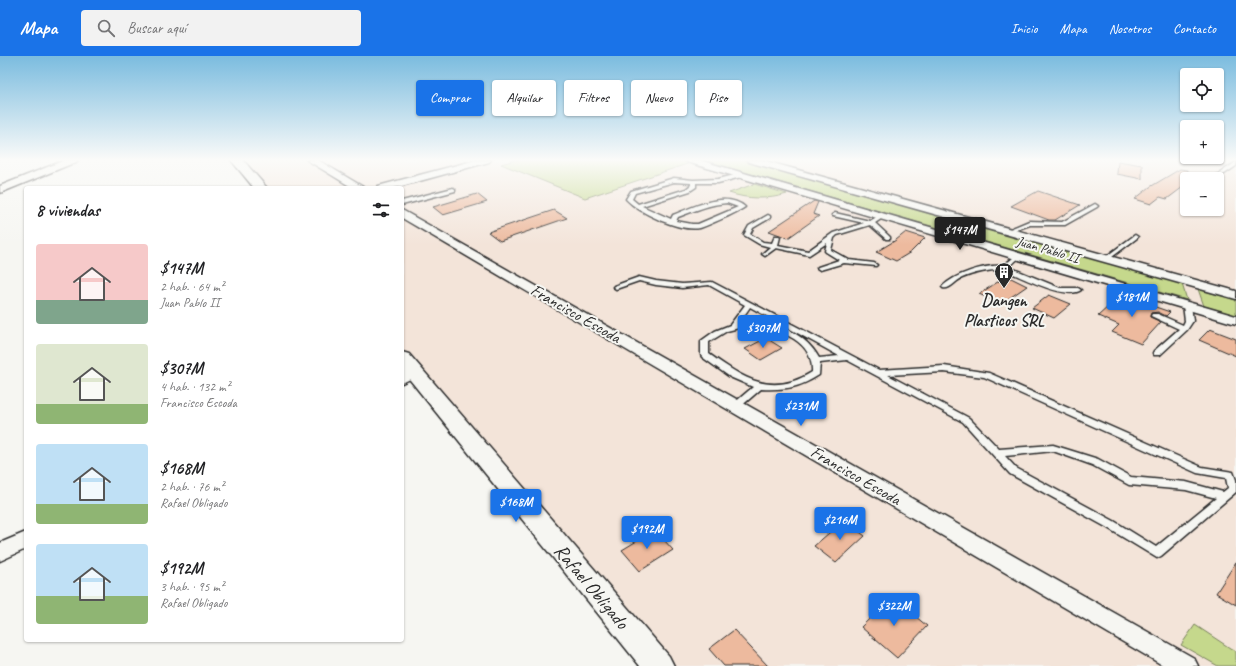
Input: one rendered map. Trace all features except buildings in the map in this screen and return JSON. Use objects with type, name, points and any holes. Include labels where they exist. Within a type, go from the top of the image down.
[{"type":"street","name":"Juan Pablo II","points":[[789,188],[1236,320]]},
{"type":"street","name":"Juan Pablo II","points":[[855,188],[1236,295]]},
{"type":"street","name":"Francisco Escoda","points":[[404,214],[1186,666]]},
{"type":"street","points":[[1187,281],[1192,307]]},
{"type":"street","name":"Rafael Obligado","points":[[406,369],[658,666]]},
{"type":"street","points":[[0,552],[24,541]]},
{"type":"lane","points":[[645,188],[633,192],[629,199],[637,206],[659,217],[692,227],[699,226],[742,207],[737,203],[722,201],[676,216],[673,221]]},
{"type":"lane","points":[[637,206],[690,188]]},
{"type":"lane","points":[[404,202],[453,190]]},
{"type":"lane","points":[[1008,231],[1029,223],[1063,224],[1095,206]]},
{"type":"lane","points":[[835,215],[871,223],[888,238]]},
{"type":"lane","points":[[768,218],[751,227],[747,235],[761,243],[809,253],[835,234],[871,223],[882,216]]},
{"type":"lane","points":[[765,254],[775,246],[777,237]]},
{"type":"lane","points":[[1106,259],[1135,237]]},
{"type":"lane","points":[[831,238],[828,251],[844,260],[874,265]]},
{"type":"lane","points":[[1005,268],[1018,256]]},
{"type":"lane","points":[[820,268],[844,260]]},
{"type":"lane","points":[[945,287],[959,277],[995,267],[1005,268],[1059,290],[1078,290]]},
{"type":"lane","points":[[616,287],[638,278],[656,283],[682,286],[710,283],[847,357],[877,373],[966,420],[1013,471],[1110,524],[1156,554],[1233,489],[1230,475],[1200,470],[986,375],[944,369],[877,373]]},
{"type":"lane","points":[[1047,293],[1053,287]]},
{"type":"lane","points":[[733,326],[749,304]]},
{"type":"lane","points":[[1157,353],[1184,328],[1189,321],[1192,307]]},
{"type":"lane","points":[[1155,316],[1184,328]]},
{"type":"lane","points":[[764,324],[787,332],[807,345],[816,361],[816,373],[802,383],[783,387],[759,386],[733,375],[705,355],[705,341],[715,334],[733,326],[764,324]]},
{"type":"lane","points":[[816,361],[847,357]]},
{"type":"lane","points":[[736,406],[759,386]]},
{"type":"lane","points":[[997,453],[1053,448],[1095,462],[1129,481],[1186,486],[1224,496]]},
{"type":"shaded area","points":[[404,188],[1180,188],[1180,216],[1224,216],[1224,188],[1236,188],[1236,666],[659,666],[404,360]]},
{"type":"green space","points":[[561,188],[614,188],[585,198]]},
{"type":"green space","points":[[742,188],[769,188],[787,194],[758,198],[743,197],[729,193]]},
{"type":"green space","points":[[801,188],[844,188],[1182,284],[1187,300]]},
{"type":"green space","points":[[1198,289],[1236,300],[1236,316],[1204,306]]},
{"type":"green space","points":[[1195,625],[1236,652],[1236,666],[1218,666],[1181,645]]},
{"type":"place","name":"Dangen Plasticos SRL","points":[[1004,289]]}]
